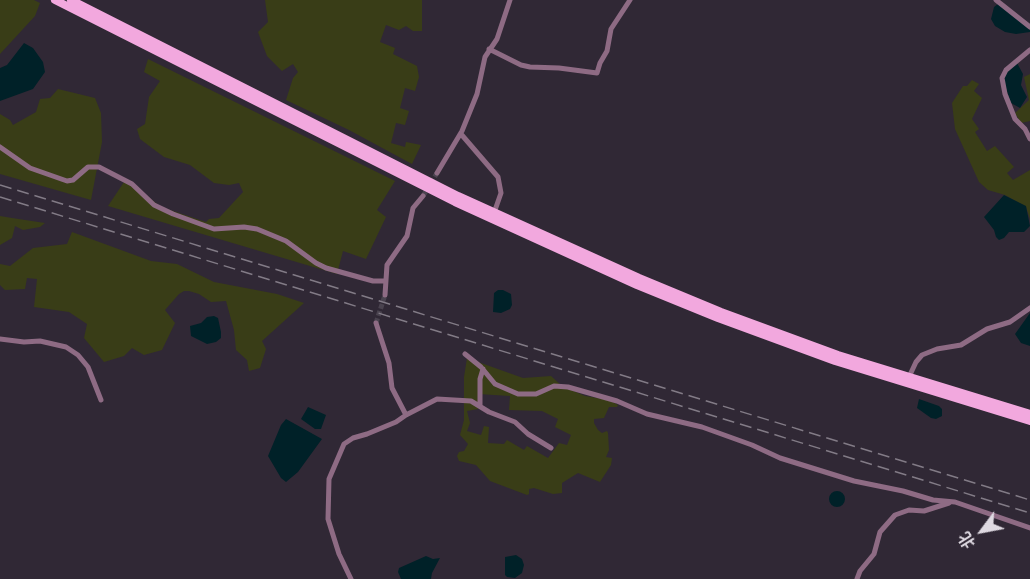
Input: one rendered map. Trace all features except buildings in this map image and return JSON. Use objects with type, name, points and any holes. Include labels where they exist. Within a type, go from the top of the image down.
[{"type":"main road","points":[[55,0],[455,202],[626,280],[728,322],[835,361],[1030,421]]},
{"type":"main road","points":[[70,0],[494,213],[639,278],[721,312],[838,355],[1030,414]]},
{"type":"street","points":[[437,173],[460,134],[477,94],[489,49],[497,39],[510,0]]},
{"type":"street","points":[[489,49],[530,67],[597,73],[607,51],[611,28],[630,0]]},
{"type":"street","points":[[996,0],[1030,27]]},
{"type":"street","points":[[1030,50],[1006,70],[1002,78],[1015,121],[1025,129],[1030,139]]},
{"type":"street","points":[[460,134],[498,177],[501,193],[494,213]]},
{"type":"street","points":[[0,147],[30,168],[67,181],[73,180],[88,167],[99,167],[132,184],[154,205],[173,214],[214,229],[257,229],[286,241],[316,264],[373,280],[386,281]]},
{"type":"street","points":[[385,295],[387,265],[407,236],[413,208],[423,196]]},
{"type":"street","points":[[909,377],[922,355],[961,345],[987,329],[1010,322],[1030,308]]},
{"type":"street","points":[[376,323],[389,363],[393,391],[406,415]]},
{"type":"street","points":[[0,339],[40,341],[66,347],[78,354],[88,367],[101,400]]},
{"type":"street","points":[[465,354],[483,369],[495,384],[518,394],[536,394],[551,387],[564,386],[616,401],[647,414],[702,427],[752,444],[780,458],[933,500],[951,502],[1030,528]]},
{"type":"street","points":[[480,406],[480,379],[483,369]]},
{"type":"street","points":[[351,579],[339,554],[328,519],[329,479],[344,444],[353,438],[396,422],[437,399],[471,401],[515,422],[528,434],[551,448]]},
{"type":"street","points":[[857,579],[860,571],[874,554],[880,532],[891,518],[900,512],[924,511],[951,502]]},
{"type":"green space","points":[[0,0],[34,0],[40,3],[35,16],[0,54]]},
{"type":"green space","points":[[265,0],[422,0],[422,31],[413,31],[406,26],[399,30],[386,25],[380,42],[395,48],[393,54],[417,66],[419,77],[415,91],[405,88],[400,108],[409,111],[405,125],[396,123],[391,143],[405,147],[406,142],[421,145],[412,164],[286,100],[293,78],[298,72],[293,64],[282,71],[267,56],[258,32],[268,22]]},
{"type":"green space","points":[[148,59],[395,181],[377,210],[386,217],[366,259],[343,251],[337,274],[108,206],[126,179],[161,207],[206,222],[209,219],[219,218],[243,192],[239,183],[229,185],[214,183],[190,165],[164,157],[140,139],[137,129],[145,124],[149,97],[160,81],[144,72]]},
{"type":"green space","points":[[1030,74],[1030,121],[1021,123],[1015,113],[1029,100],[1024,77]]},
{"type":"green space","points":[[972,80],[979,84],[974,91],[982,98],[972,119],[979,129],[975,132],[987,151],[995,146],[1014,167],[1007,173],[1013,180],[1030,170],[1030,219],[1026,207],[1005,195],[988,190],[979,182],[955,129],[952,103],[963,86],[967,86]]},
{"type":"green space","points":[[58,89],[95,98],[101,113],[102,142],[91,200],[0,174],[0,114],[10,120],[13,125],[36,112],[40,99],[50,98]]},
{"type":"green space","points":[[0,216],[45,223],[40,227],[23,230],[15,226],[12,238],[0,245]]},
{"type":"green space","points":[[72,232],[151,261],[177,264],[214,282],[277,294],[304,303],[262,341],[266,349],[260,368],[249,371],[247,360],[236,350],[234,330],[226,301],[211,302],[189,291],[179,294],[165,310],[175,323],[162,350],[144,355],[132,348],[124,356],[104,362],[84,338],[87,324],[69,312],[34,307],[37,279],[27,278],[25,289],[5,290],[0,285],[0,264],[10,266],[33,248],[67,244]]},
{"type":"green space","points":[[467,358],[523,378],[551,376],[562,386],[585,396],[609,400],[618,405],[609,407],[604,418],[594,419],[598,430],[608,433],[609,450],[606,457],[612,458],[611,465],[600,482],[578,473],[562,483],[562,493],[553,494],[534,488],[529,489],[527,495],[490,481],[476,465],[459,461],[457,456],[459,452],[464,451],[468,444],[460,435],[464,420],[464,377]],"holes":[[[478,394],[510,396],[509,410],[542,411],[558,419],[555,427],[571,435],[567,445],[559,443],[548,458],[527,446],[524,450],[507,440],[504,444],[488,443],[489,427],[484,426],[481,435],[467,431],[470,423],[467,411],[478,409]]]},
{"type":"shaded area","points":[[998,4],[1030,29],[1030,32],[1016,34],[1005,32],[995,26],[991,19],[994,7]]},
{"type":"shaded area","points":[[24,43],[33,48],[43,62],[45,72],[33,89],[0,101],[0,68],[7,65]]},
{"type":"shaded area","points":[[1017,63],[1023,74],[1021,85],[1027,97],[1020,108],[1011,103],[1003,79],[1006,72]]},
{"type":"shaded area","points":[[1004,195],[1026,206],[1030,226],[1024,232],[1009,232],[999,240],[984,217]]},
{"type":"shaded area","points":[[503,290],[511,294],[512,305],[510,309],[501,313],[493,312],[494,293]]},
{"type":"shaded area","points":[[1030,313],[1030,346],[1021,343],[1015,334]]},
{"type":"shaded area","points":[[214,316],[218,318],[221,338],[207,344],[191,336],[190,326]]},
{"type":"shaded area","points":[[919,399],[939,406],[942,409],[942,416],[936,419],[931,418],[917,408]]},
{"type":"shaded area","points":[[308,407],[326,415],[321,429],[315,429],[301,419]]},
{"type":"shaded area","points":[[286,419],[322,439],[298,472],[286,482],[281,478],[268,456],[281,425]]},
{"type":"shaded area","points":[[837,491],[843,493],[845,499],[843,505],[837,507],[831,505],[829,499],[831,493]]},
{"type":"shaded area","points":[[516,555],[522,559],[524,565],[522,573],[515,578],[507,577],[505,557]]},
{"type":"shaded area","points":[[426,556],[433,559],[440,558],[431,579],[401,579],[399,568]]},
{"type":"tunnel","points":[[423,196],[437,173]]},
{"type":"tunnel","points":[[376,323],[385,295]]},
{"type":"railway","points":[[0,185],[1030,500]]},
{"type":"railway","points":[[0,197],[1030,513]]}]
